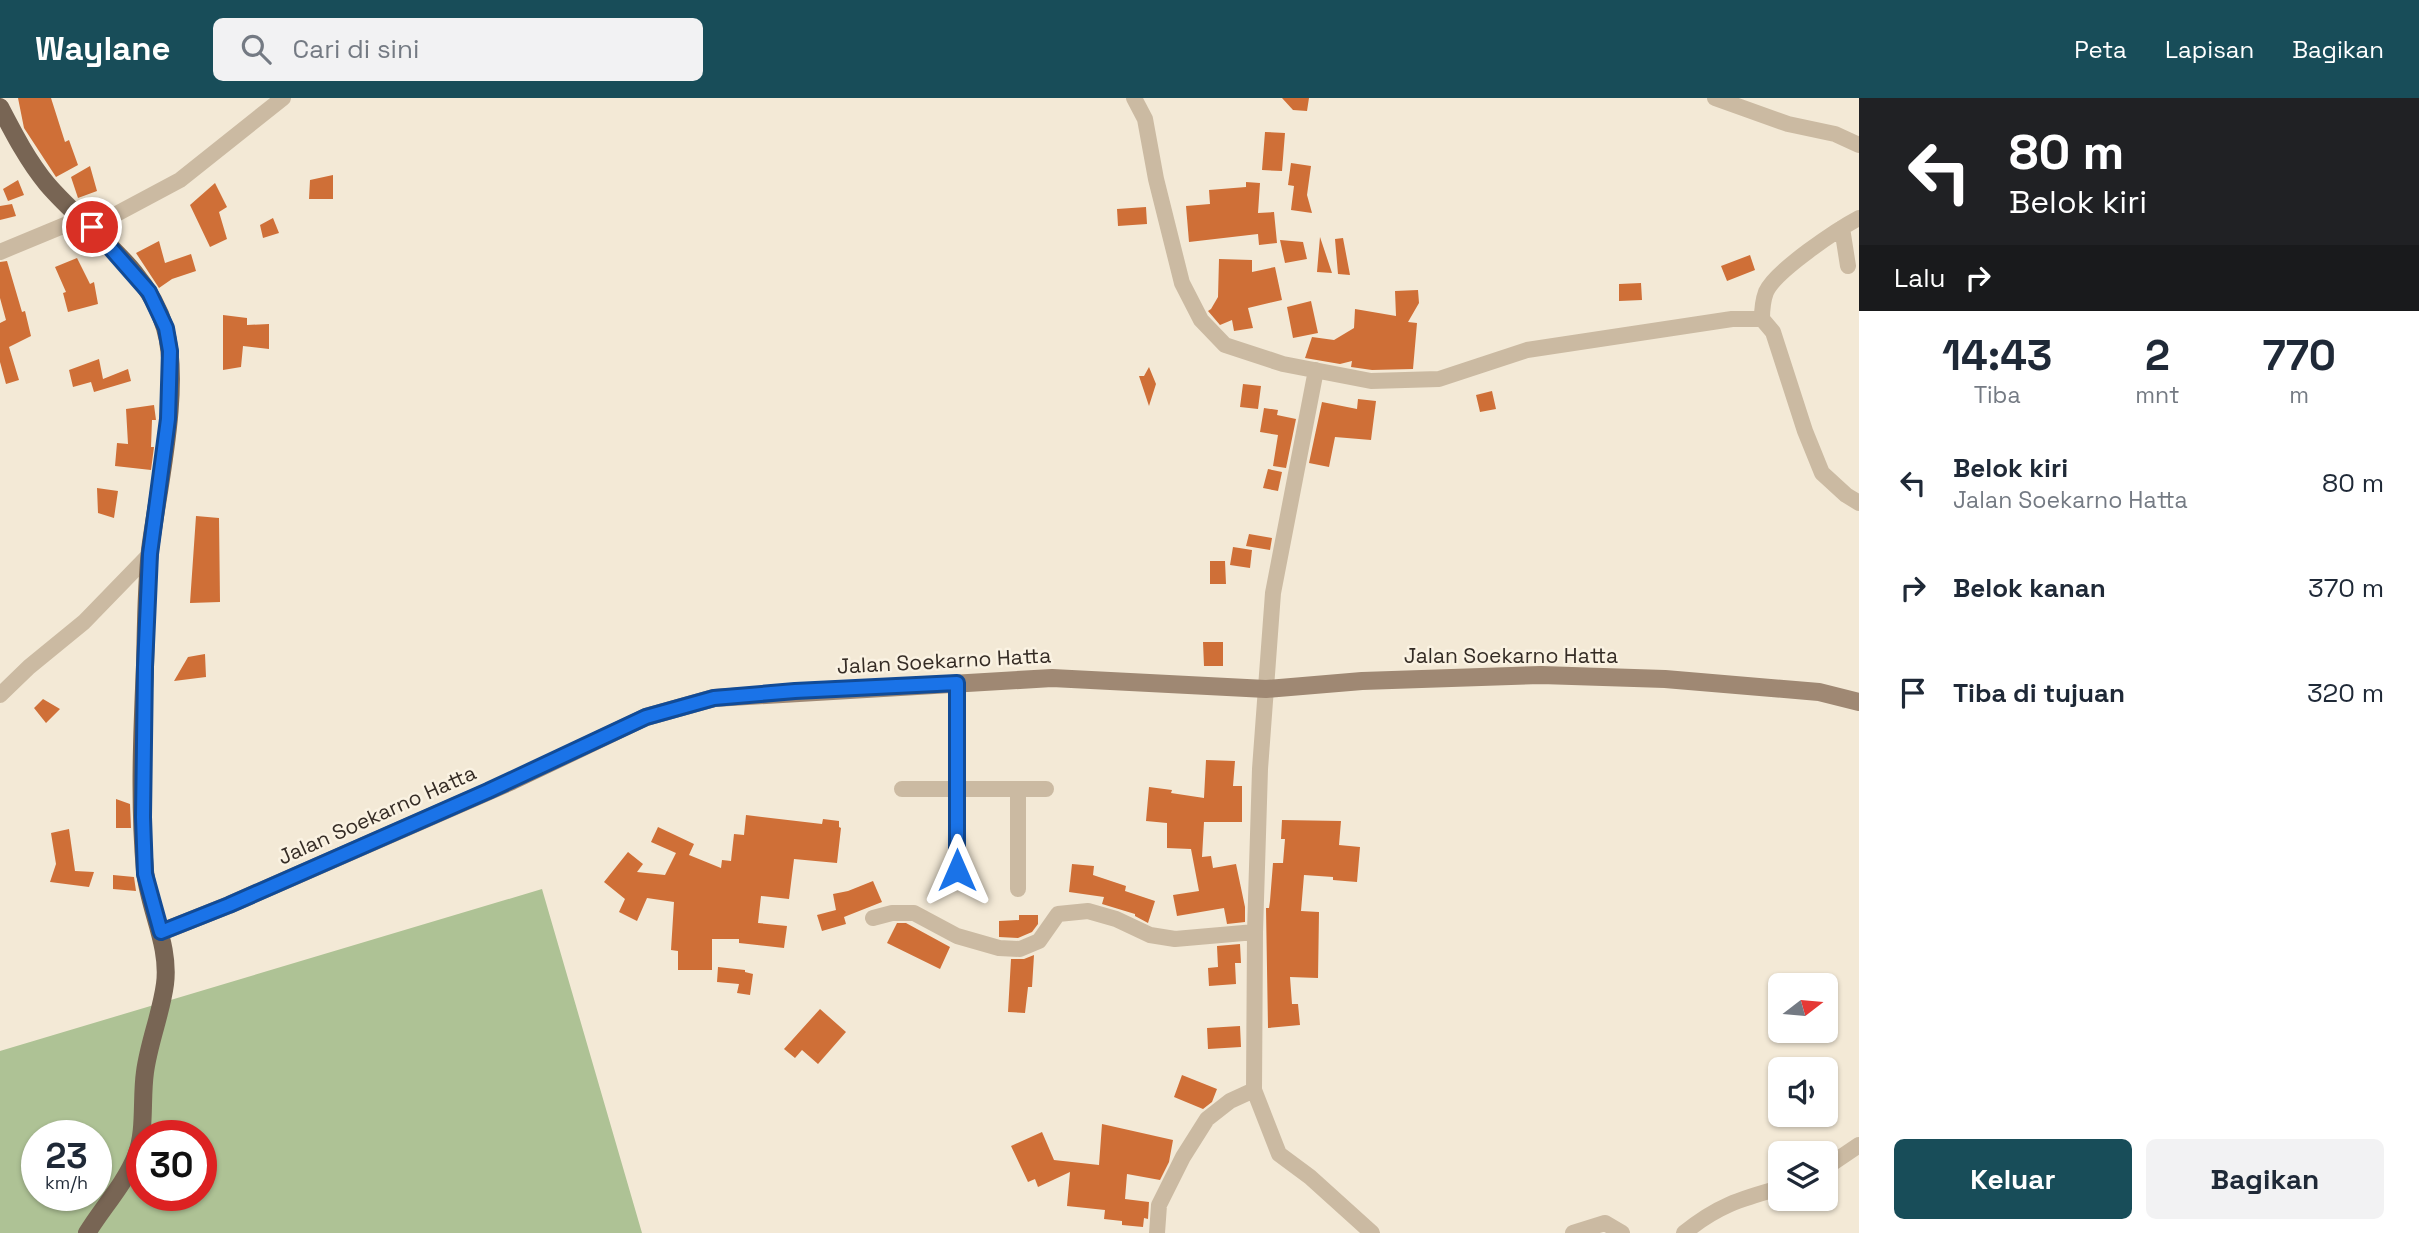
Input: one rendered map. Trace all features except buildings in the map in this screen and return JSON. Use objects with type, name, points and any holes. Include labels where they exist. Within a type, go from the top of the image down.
[{"type":"main road","points":[[0,107],[34,167],[49,186],[87,222],[149,292],[166,328],[170,351],[168,419],[150,554],[143,817],[145,874],[161,932],[166,982],[147,1056],[140,1144],[130,1170],[87,1233]]},
{"type":"street","points":[[0,252],[87,222],[180,180],[283,98]]},
{"type":"street","points":[[1135,98],[1145,119],[1156,179],[1182,284],[1201,320],[1225,345],[1283,364],[1371,381],[1439,379],[1527,350],[1732,319],[1762,319]]},
{"type":"street","points":[[1715,98],[1788,124],[1835,134],[1859,145]]},
{"type":"street","points":[[1859,218],[1774,279],[1766,292],[1762,319],[1773,332],[1805,431],[1822,473],[1859,503]]},
{"type":"street","points":[[1842,228],[1848,266]]},
{"type":"street","points":[[1316,370],[1273,593],[1260,769],[1254,1090],[1279,1154],[1330,1194],[1372,1233]]},
{"type":"street","points":[[0,695],[29,667],[84,622],[150,554]]},
{"type":"street","name":"Jalan Soekarno Hatta","points":[[161,932],[229,905],[512,780],[646,717],[714,698],[795,691],[1052,678],[1266,689],[1362,681],[1541,675],[1665,679],[1819,692],[1859,702]]},
{"type":"street","points":[[957,683],[957,870]]},
{"type":"street","points":[[902,789],[1046,789]]},
{"type":"street","points":[[1018,789],[1018,889]]},
{"type":"street","points":[[873,918],[892,913],[914,913],[957,936],[999,948],[1020,949],[1040,942],[1058,914],[1088,911],[1115,919],[1150,935],[1175,939],[1255,932]]},
{"type":"street","points":[[1157,1233],[1159,1205],[1182,1157],[1207,1119],[1230,1101],[1254,1090]]},
{"type":"street","points":[[1838,1159],[1859,1145]]},
{"type":"street","points":[[1685,1233],[1712,1212],[1729,1203],[1768,1192]]},
{"type":"street","points":[[1573,1233],[1605,1223],[1622,1233]]},
{"type":"green space","points":[[542,889],[642,1233],[0,1233],[0,1051]]},
{"type":"route","points":[[92,227],[149,292],[166,328],[170,351],[168,419],[150,554],[145,667],[145,874],[161,932],[229,905],[488,791],[646,717],[714,698],[795,691],[957,683],[957,870]]}]
